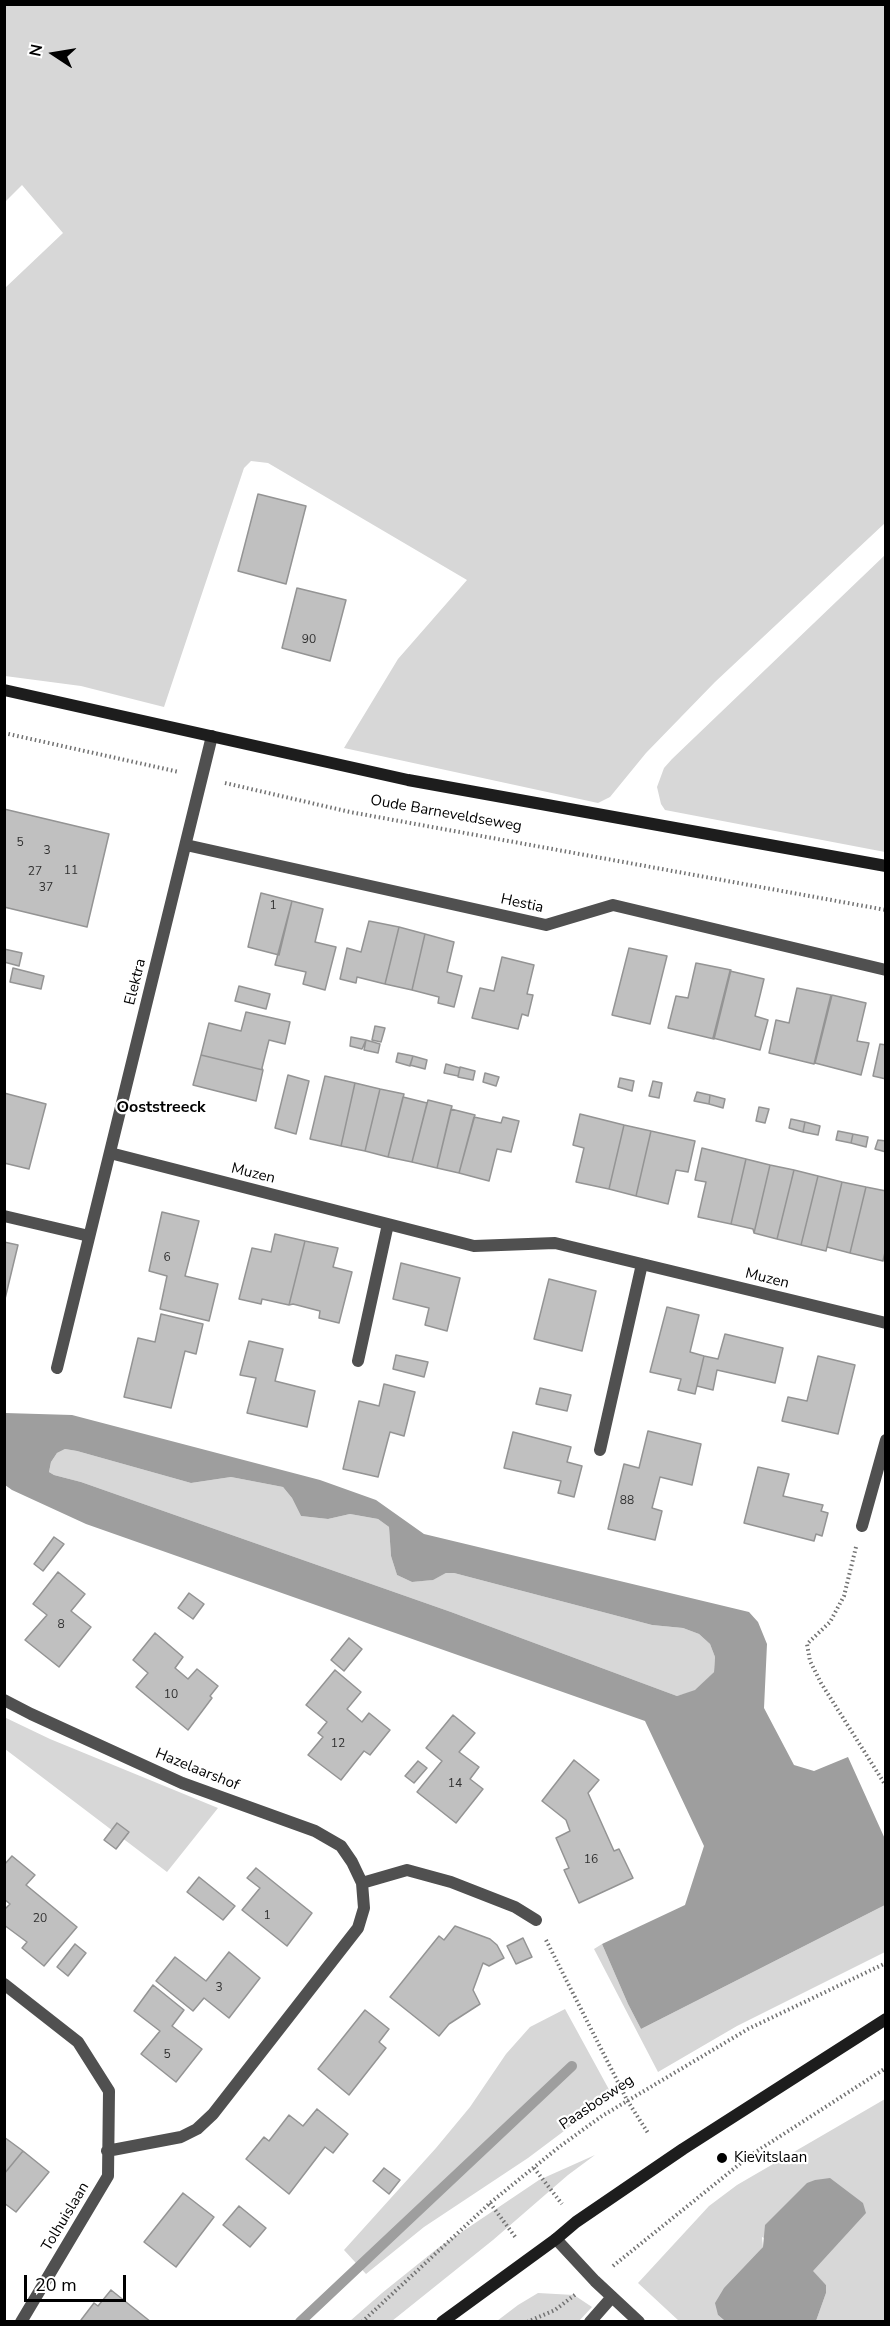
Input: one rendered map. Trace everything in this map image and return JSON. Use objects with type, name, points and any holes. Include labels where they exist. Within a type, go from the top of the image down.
[{"type":"street","name":"Oude Barneveldseweg","points":[[4,690],[408,780],[885,866]]},
{"type":"street","name":"Elektra","points":[[57,1368],[212,736]]},
{"type":"street","name":"Hestia","points":[[186,844],[546,925],[613,905],[885,970]]},
{"type":"street","name":"Muzen","points":[[110,1153],[474,1246],[555,1243],[885,1323]]},
{"type":"street","points":[[4,1216],[89,1236]]},
{"type":"street","points":[[358,1361],[388,1224]]},
{"type":"street","points":[[600,1450],[642,1264]]},
{"type":"street","points":[[862,1526],[885,1440]]},
{"type":"street","name":"Hazelaarshof","points":[[4,1700],[182,1783],[315,1832],[341,1846],[362,1883],[364,1908],[358,1928],[213,2114],[197,2129],[181,2137],[107,2151]]},
{"type":"street","points":[[362,1883],[407,1870],[451,1882],[515,1908],[536,1920]]},
{"type":"street","name":"Tolhuislaan","points":[[4,1984],[78,2042],[109,2091],[108,2176],[21,2322]]},
{"type":"street","points":[[442,2322],[576,2222],[683,2149],[885,2019]]},
{"type":"street","points":[[556,2239],[595,2281],[639,2322]]},
{"type":"street","points":[[590,2322],[612,2297]]},
{"type":"path","name":"Oude Barneveldseweg","points":[[4,733],[350,812],[885,910]]},
{"type":"path","points":[[862,1526],[858,1534],[844,1596],[830,1622],[807,1644],[810,1661],[821,1683],[885,1786]]},
{"type":"path","points":[[536,1920],[627,2100],[648,2133]]},
{"type":"path","name":"Paasbosweg","points":[[362,2322],[490,2203],[559,2147],[627,2100],[748,2029],[885,1963]]},
{"type":"path","points":[[527,2322],[555,2310],[595,2281],[751,2155],[885,2068]]},
{"type":"shaded area","points":[[4,5],[885,5],[885,523],[715,682],[646,753],[610,797],[598,803],[344,748],[398,659],[467,580],[268,463],[251,461],[244,468],[164,707],[81,686],[5,676],[5,288],[63,233],[22,185],[5,202]]},
{"type":"shaded area","points":[[885,555],[885,852],[665,810],[661,804],[657,787],[664,768]]},
{"type":"shaded area","points":[[5,1413],[72,1415],[320,1480],[376,1500],[424,1534],[749,1612],[758,1622],[767,1644],[764,1708],[794,1765],[814,1771],[848,1757],[885,1839],[885,1905],[641,2029],[602,1944],[685,1905],[704,1846],[645,1721],[86,1524],[5,1485]],"holes":[[[65,1449],[191,1483],[231,1477],[283,1487],[292,1498],[301,1516],[328,1519],[350,1514],[378,1519],[389,1527],[391,1556],[397,1575],[412,1582],[433,1580],[446,1573],[454,1573],[652,1625],[683,1628],[699,1634],[710,1644],[715,1657],[714,1672],[695,1690],[677,1696],[451,1612],[49,1472],[51,1462],[57,1453]]]},
{"type":"shaded area","points":[[65,1449],[191,1483],[231,1477],[283,1487],[292,1498],[301,1516],[328,1519],[350,1514],[378,1519],[389,1527],[391,1556],[397,1575],[412,1582],[432,1580],[446,1573],[454,1573],[652,1625],[683,1628],[699,1634],[710,1644],[715,1657],[714,1672],[695,1691],[677,1696],[451,1612],[81,1482],[54,1475],[49,1472],[51,1462],[57,1453]]},
{"type":"shaded area","points":[[4,1717],[50,1739],[218,1808],[167,1872],[5,1749]]},
{"type":"shaded area","points":[[885,1905],[885,1952],[737,2026],[658,2072],[594,1949],[602,1944],[641,2029]]},
{"type":"shaded area","points":[[565,2009],[612,2095],[528,2158],[424,2227],[366,2274],[344,2250],[436,2148],[470,2107],[506,2054],[530,2027]]},
{"type":"shaded area","points":[[885,2099],[885,2321],[816,2321],[826,2293],[826,2285],[812,2271],[818,2264],[762,2237],[763,2247],[718,2315],[725,2321],[679,2321],[638,2283],[709,2206],[737,2185]]},
{"type":"shaded area","points":[[595,2155],[392,2321],[350,2321],[438,2248],[539,2180]]},
{"type":"shaded area","points":[[830,2178],[863,2203],[866,2213],[813,2271],[826,2285],[826,2293],[816,2321],[725,2321],[718,2315],[715,2303],[724,2288],[763,2247],[765,2225],[807,2183]]},
{"type":"shaded area","points":[[538,2293],[574,2295],[592,2307],[579,2321],[497,2321]]},
{"type":"building","points":[[258,494],[306,506],[286,584],[238,571]]},
{"type":"building","points":[[297,588],[346,600],[330,661],[282,648]]},
{"type":"building","points":[[4,809],[109,834],[87,927],[4,907]]},
{"type":"building","points":[[261,893],[292,901],[279,955],[248,947]]},
{"type":"building","points":[[292,901],[323,909],[315,942],[336,947],[325,990],[303,984],[306,972],[275,965]]},
{"type":"building","points":[[369,921],[399,927],[385,984],[357,977],[356,983],[340,979],[347,948],[361,952]]},
{"type":"building","points":[[399,927],[425,934],[412,990],[385,984]]},
{"type":"building","points":[[425,934],[454,942],[447,972],[462,976],[454,1007],[438,1003],[439,997],[412,990]]},
{"type":"building","points":[[629,948],[667,956],[650,1024],[612,1015]]},
{"type":"building","points":[[4,949],[22,953],[19,966],[4,962]]},
{"type":"building","points":[[502,957],[534,965],[527,994],[533,995],[528,1016],[522,1014],[518,1029],[472,1018],[480,988],[494,991]]},
{"type":"building","points":[[696,963],[731,970],[714,1039],[668,1028],[676,996],[688,998]]},
{"type":"building","points":[[13,968],[44,976],[41,989],[10,982]]},
{"type":"building","points":[[730,971],[764,979],[755,1016],[768,1020],[760,1050],[713,1038]]},
{"type":"building","points":[[239,986],[270,994],[266,1009],[235,1001]]},
{"type":"building","points":[[797,988],[831,995],[814,1064],[769,1053],[776,1020],[789,1023]]},
{"type":"building","points":[[832,995],[866,1003],[857,1041],[869,1043],[861,1075],[815,1063]]},
{"type":"building","points":[[246,1012],[290,1022],[285,1044],[269,1040],[263,1070],[201,1055],[209,1023],[241,1031]]},
{"type":"building","points":[[375,1026],[385,1028],[381,1042],[372,1040]]},
{"type":"building","points":[[351,1037],[366,1040],[362,1049],[350,1046]]},
{"type":"building","points":[[366,1040],[380,1044],[378,1053],[364,1050]]},
{"type":"building","points":[[880,1044],[886,1045],[886,1079],[873,1076]]},
{"type":"building","points":[[398,1053],[413,1056],[410,1066],[396,1062]]},
{"type":"building","points":[[201,1055],[263,1070],[256,1101],[193,1085]]},
{"type":"building","points":[[413,1056],[427,1060],[425,1069],[410,1065]]},
{"type":"building","points":[[446,1064],[460,1068],[458,1076],[444,1073]]},
{"type":"building","points":[[460,1067],[475,1071],[473,1080],[458,1077]]},
{"type":"building","points":[[485,1073],[499,1077],[496,1086],[483,1082]]},
{"type":"building","points":[[288,1075],[309,1081],[296,1134],[275,1128]]},
{"type":"building","points":[[325,1076],[355,1083],[341,1146],[310,1139]]},
{"type":"building","points":[[620,1078],[634,1081],[632,1091],[618,1087]]},
{"type":"building","points":[[653,1081],[662,1083],[659,1098],[649,1096]]},
{"type":"building","points":[[355,1083],[380,1089],[365,1151],[341,1146]]},
{"type":"building","points":[[380,1089],[404,1094],[388,1157],[365,1151]]},
{"type":"building","points":[[697,1092],[710,1095],[709,1104],[694,1101]]},
{"type":"building","points":[[4,1093],[46,1104],[29,1169],[4,1163]]},
{"type":"building","points":[[710,1095],[725,1099],[723,1108],[709,1104]]},
{"type":"building","points":[[403,1097],[427,1103],[412,1162],[388,1157]]},
{"type":"building","points":[[428,1100],[452,1106],[437,1168],[412,1162]]},
{"type":"building","points":[[759,1107],[769,1109],[765,1123],[756,1121]]},
{"type":"building","points":[[451,1109],[475,1115],[459,1173],[437,1168]]},
{"type":"building","points":[[580,1114],[624,1125],[609,1189],[576,1182],[584,1148],[573,1145]]},
{"type":"building","points":[[474,1117],[501,1123],[503,1117],[519,1121],[511,1152],[497,1149],[489,1181],[459,1173]]},
{"type":"building","points":[[791,1119],[805,1122],[803,1132],[789,1128]]},
{"type":"building","points":[[805,1122],[820,1126],[818,1135],[803,1132]]},
{"type":"building","points":[[624,1125],[651,1131],[636,1196],[609,1189]]},
{"type":"building","points":[[651,1131],[695,1141],[688,1172],[676,1170],[668,1204],[636,1196]]},
{"type":"building","points":[[838,1131],[853,1134],[851,1143],[836,1140]]},
{"type":"building","points":[[853,1134],[868,1137],[866,1147],[851,1143]]},
{"type":"building","points":[[878,1140],[886,1141],[886,1152],[875,1149]]},
{"type":"building","points":[[702,1148],[746,1159],[731,1224],[698,1217],[706,1182],[695,1180]]},
{"type":"building","points":[[746,1159],[770,1165],[754,1233],[753,1229],[731,1224]]},
{"type":"building","points":[[770,1165],[794,1170],[777,1239],[754,1233]]},
{"type":"building","points":[[794,1170],[818,1176],[801,1245],[777,1239]]},
{"type":"building","points":[[818,1176],[842,1182],[826,1251],[801,1245]]},
{"type":"building","points":[[842,1182],[866,1187],[850,1253],[827,1247]]},
{"type":"building","points":[[866,1187],[886,1191],[886,1248],[883,1261],[850,1253]]},
{"type":"building","points":[[162,1212],[199,1221],[185,1276],[218,1284],[209,1321],[160,1309],[167,1276],[149,1271]]},
{"type":"building","points":[[275,1234],[305,1241],[289,1305],[262,1299],[261,1304],[239,1299],[252,1248],[271,1252]]},
{"type":"building","points":[[305,1241],[338,1248],[333,1267],[352,1272],[339,1323],[319,1318],[320,1311],[289,1305]]},
{"type":"building","points":[[4,1242],[18,1245],[4,1303]]},
{"type":"building","points":[[401,1263],[460,1278],[447,1331],[425,1325],[429,1308],[393,1299]]},
{"type":"building","points":[[549,1279],[596,1291],[582,1351],[534,1339]]},
{"type":"building","points":[[667,1307],[699,1315],[690,1352],[704,1356],[695,1394],[678,1390],[681,1379],[650,1372]]},
{"type":"building","points":[[161,1314],[203,1324],[196,1354],[185,1351],[171,1408],[124,1397],[138,1338],[155,1342]]},
{"type":"building","points":[[725,1334],[783,1348],[775,1383],[717,1370],[713,1390],[697,1386],[704,1356],[718,1359]]},
{"type":"building","points":[[249,1341],[283,1349],[275,1381],[315,1391],[307,1427],[247,1413],[256,1378],[240,1375]]},
{"type":"building","points":[[396,1355],[428,1362],[424,1377],[393,1369]]},
{"type":"building","points":[[818,1356],[855,1365],[838,1434],[782,1421],[788,1397],[807,1401]]},
{"type":"building","points":[[384,1384],[415,1392],[404,1436],[390,1432],[378,1477],[343,1469],[359,1401],[379,1406]]},
{"type":"building","points":[[540,1388],[571,1395],[567,1411],[536,1404]]},
{"type":"building","points":[[648,1431],[701,1444],[692,1485],[660,1477],[652,1508],[662,1511],[655,1540],[608,1529],[624,1464],[639,1468]]},
{"type":"building","points":[[513,1432],[571,1447],[567,1462],[582,1466],[574,1497],[558,1493],[561,1481],[504,1468]]},
{"type":"building","points":[[758,1467],[789,1474],[783,1496],[823,1505],[821,1511],[828,1513],[822,1536],[816,1534],[814,1541],[744,1523]]},
{"type":"building","points":[[54,1537],[64,1544],[43,1571],[34,1564]]},
{"type":"building","points":[[58,1572],[85,1594],[71,1611],[91,1627],[59,1667],[25,1640],[47,1615],[33,1604]]},
{"type":"building","points":[[189,1593],[204,1604],[193,1619],[178,1608]]},
{"type":"building","points":[[155,1633],[183,1657],[175,1668],[188,1679],[197,1669],[218,1686],[210,1696],[212,1698],[188,1730],[136,1687],[148,1673],[133,1660]]},
{"type":"building","points":[[349,1638],[362,1649],[344,1671],[331,1660]]},
{"type":"building","points":[[335,1670],[361,1692],[347,1709],[362,1722],[369,1713],[390,1730],[370,1755],[364,1751],[341,1780],[308,1755],[323,1737],[318,1733],[327,1722],[306,1705]]},
{"type":"building","points":[[453,1715],[475,1733],[459,1752],[479,1767],[470,1779],[483,1789],[456,1823],[417,1792],[442,1761],[426,1748]]},
{"type":"building","points":[[574,1760],[599,1780],[588,1793],[614,1851],[619,1849],[633,1878],[579,1903],[564,1870],[569,1868],[556,1838],[570,1831],[566,1820],[542,1801]]},
{"type":"building","points":[[418,1761],[427,1768],[414,1783],[405,1776]]},
{"type":"building","points":[[117,1823],[129,1832],[116,1849],[104,1840]]},
{"type":"building","points":[[12,1856],[35,1875],[26,1885],[77,1927],[44,1966],[22,1948],[27,1942],[4,1925],[4,1910],[10,1904],[4,1899],[4,1865]]},
{"type":"building","points":[[256,1868],[312,1913],[287,1946],[242,1910],[260,1888],[247,1878]]},
{"type":"building","points":[[199,1877],[235,1906],[223,1920],[187,1892]]},
{"type":"building","points":[[455,1926],[490,1939],[497,1945],[504,1958],[489,1966],[483,1963],[473,1990],[480,2004],[449,2024],[439,2036],[390,1997],[439,1936],[444,1940]]},
{"type":"building","points":[[523,1938],[532,1957],[516,1964],[507,1946]]},
{"type":"building","points":[[75,1944],[86,1953],[68,1976],[57,1967]]},
{"type":"building","points":[[229,1952],[260,1978],[229,2018],[204,1998],[193,2011],[156,1981],[175,1957],[206,1981]]},
{"type":"building","points":[[153,1985],[184,2010],[172,2026],[202,2049],[176,2082],[141,2054],[160,2031],[134,2011]]},
{"type":"building","points":[[365,2010],[389,2029],[379,2042],[386,2048],[349,2095],[318,2069]]},
{"type":"building","points":[[317,2109],[348,2134],[333,2153],[325,2147],[289,2194],[246,2159],[264,2137],[269,2141],[289,2115],[303,2126]]},
{"type":"building","points":[[4,2137],[23,2151],[4,2174]]},
{"type":"building","points":[[23,2151],[49,2172],[16,2212],[4,2203],[4,2174]]},
{"type":"building","points":[[384,2168],[400,2180],[389,2194],[373,2181]]},
{"type":"building","points":[[183,2193],[214,2217],[176,2267],[144,2242]]},
{"type":"building","points":[[239,2206],[266,2228],[250,2247],[223,2225]]},
{"type":"building","points":[[111,2290],[151,2322],[83,2322],[81,2320],[94,2303],[98,2306]]},
{"type":"waterway","points":[[300,2322],[572,2066]]},
{"type":"place","name":"Kievitslaan","points":[[722,2158]]},
{"type":"district","name":"Ooststreeck","points":[[161,1108]]}]
